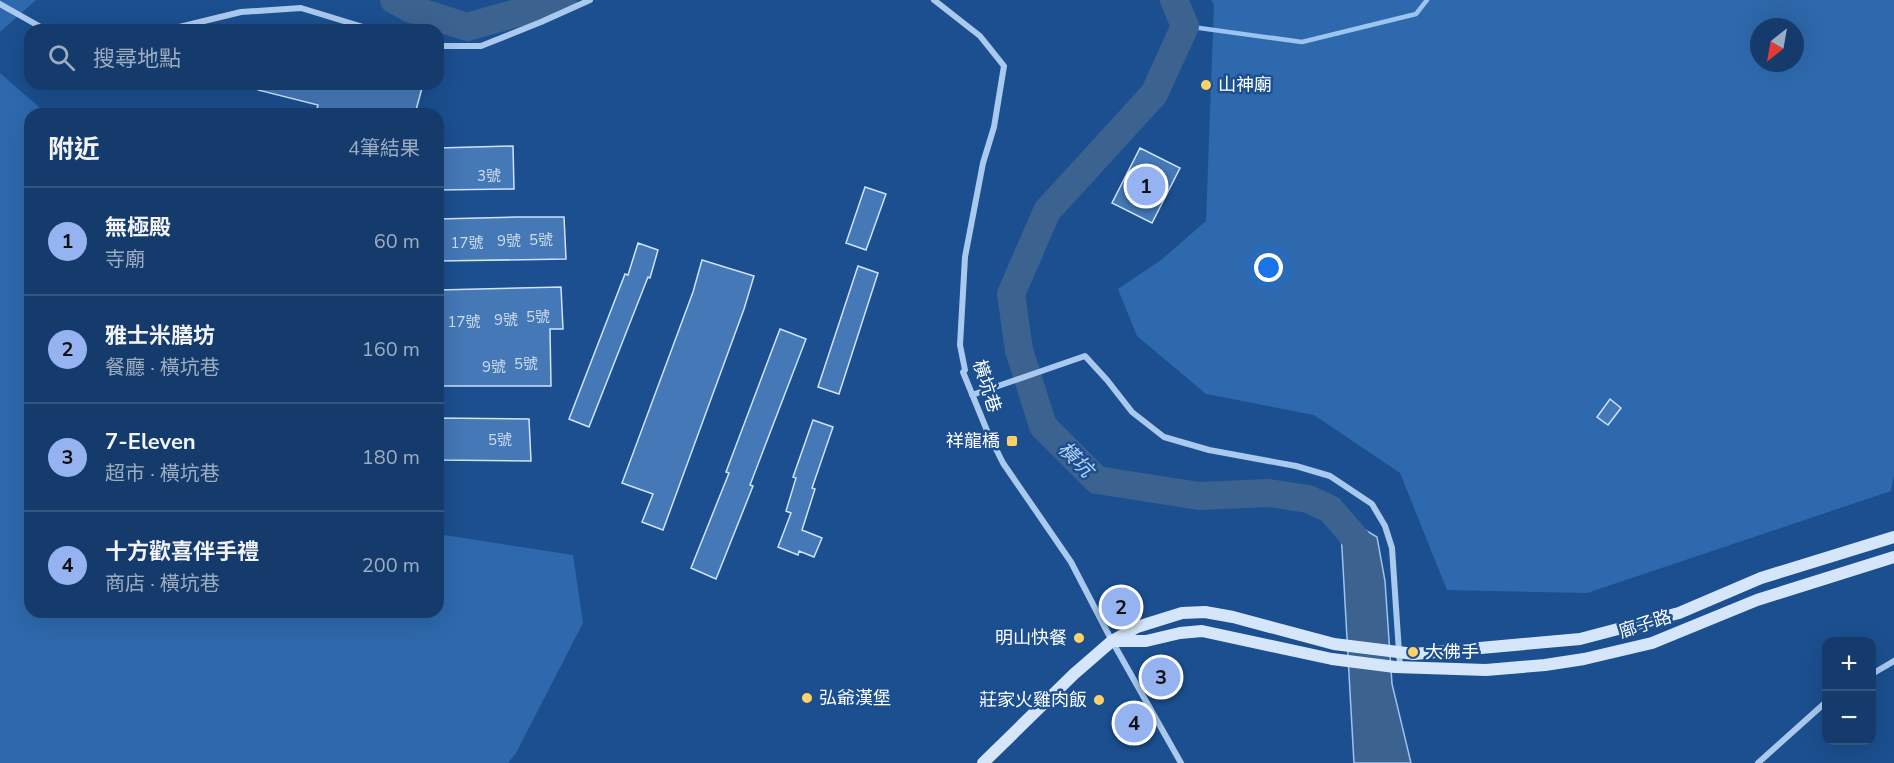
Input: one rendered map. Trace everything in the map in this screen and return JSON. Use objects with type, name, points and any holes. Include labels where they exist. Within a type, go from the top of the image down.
[{"type":"main road","name":"廍子路","points":[[983,763],[1074,674],[1112,641],[1137,627],[1182,613],[1205,612],[1233,617],[1334,644],[1398,653],[1487,649],[1580,639],[1679,613],[1761,578],[1894,537]]},
{"type":"main road","name":"廍子路","points":[[1112,641],[1146,641],[1180,633],[1202,632],[1337,660],[1398,667],[1486,670],[1584,659],[1652,643],[1757,600],[1894,557]]},
{"type":"street","points":[[444,46],[481,46],[590,0]]},
{"type":"street","name":"橫坑巷","points":[[934,0],[980,36],[1004,66],[994,127],[983,163],[965,257],[960,345],[965,370],[963,372],[988,434],[1003,463],[1071,562],[1112,641],[1181,763]]},
{"type":"street","points":[[0,4],[35,24]]},
{"type":"street","points":[[192,24],[241,12],[301,8],[353,24]]},
{"type":"street","points":[[972,395],[1085,356],[1132,412],[1164,437],[1209,450],[1286,464],[1330,476],[1372,504],[1385,526],[1392,548],[1398,667]]},
{"type":"street","points":[[1876,672],[1894,661]]},
{"type":"street","points":[[1758,763],[1822,706]]},
{"type":"shaded area","points":[[0,0],[36,0],[0,32]]},
{"type":"shaded area","points":[[1211,0],[1894,0],[1894,475],[1891,491],[1587,593],[1447,590],[1400,473],[1314,415],[1206,394],[1137,336],[1118,289],[1161,260],[1206,221],[1214,4]]},
{"type":"shaded area","points":[[0,73],[40,108],[24,108],[24,618],[444,618],[444,535],[573,555],[583,623],[516,753],[508,763],[0,763]]},
{"type":"shaded area","points":[[1330,509],[1377,537],[1385,581],[1392,684],[1411,763],[1354,763],[1341,531]]},
{"type":"building","points":[[258,90],[421,90],[417,108],[317,108],[318,105]]},
{"type":"building","points":[[513,146],[514,189],[444,190],[444,148]]},
{"type":"building","points":[[1140,148],[1180,168],[1152,223],[1112,203]]},
{"type":"building","points":[[865,187],[886,194],[866,250],[846,243]]},
{"type":"building","points":[[564,217],[566,259],[444,261],[444,219]]},
{"type":"building","points":[[638,243],[658,250],[650,278],[648,277],[589,427],[569,419],[625,274],[628,275]]},
{"type":"building","points":[[702,260],[754,276],[663,530],[642,522],[653,494],[622,483],[693,292]]},
{"type":"building","points":[[858,266],[878,273],[839,394],[818,387]]},
{"type":"building","points":[[561,287],[563,329],[550,329],[551,386],[444,386],[444,290]]},
{"type":"building","points":[[780,329],[806,339],[750,485],[753,486],[716,579],[691,568],[729,473],[726,472]]},
{"type":"building","points":[[1610,399],[1621,408],[1608,425],[1597,417]]},
{"type":"building","points":[[444,418],[529,419],[531,461],[444,460]]},
{"type":"building","points":[[813,420],[833,427],[812,488],[815,489],[802,530],[822,538],[814,557],[799,551],[798,555],[778,547],[791,513],[786,511],[796,478],[793,477]]},
{"type":"building","points":[[1125,595],[1134,610],[1118,619],[1109,604]]},
{"type":"waterway","name":"橫坑","points":[[394,0],[411,9],[467,27],[563,0]]},
{"type":"waterway","name":"橫坑","points":[[1174,0],[1185,26],[1154,94],[1047,211],[1011,294],[1019,350],[1043,426],[1097,480],[1199,496],[1269,493],[1308,499],[1330,509],[1356,539]]},
{"type":"waterway","points":[[1185,26],[1302,42],[1416,14],[1427,0]]},
{"type":"place","name":"山神廟","points":[[1206,85]]},
{"type":"place","name":"無極殿","points":[[1146,186]]},
{"type":"place","name":"祥龍橋","points":[[1012,441]]},
{"type":"place","name":"雅士米膳坊","points":[[1121,607]]},
{"type":"place","name":"明山快餐","points":[[1079,638]]},
{"type":"place","name":"大佛手","points":[[1413,652]]},
{"type":"place","name":"7-Eleven","points":[[1161,677]]},
{"type":"place","name":"弘爺漢堡","points":[[807,698]]},
{"type":"place","name":"莊家火雞肉飯","points":[[1099,700]]},
{"type":"place","name":"十方歡喜伴手禮","points":[[1134,723]]}]
